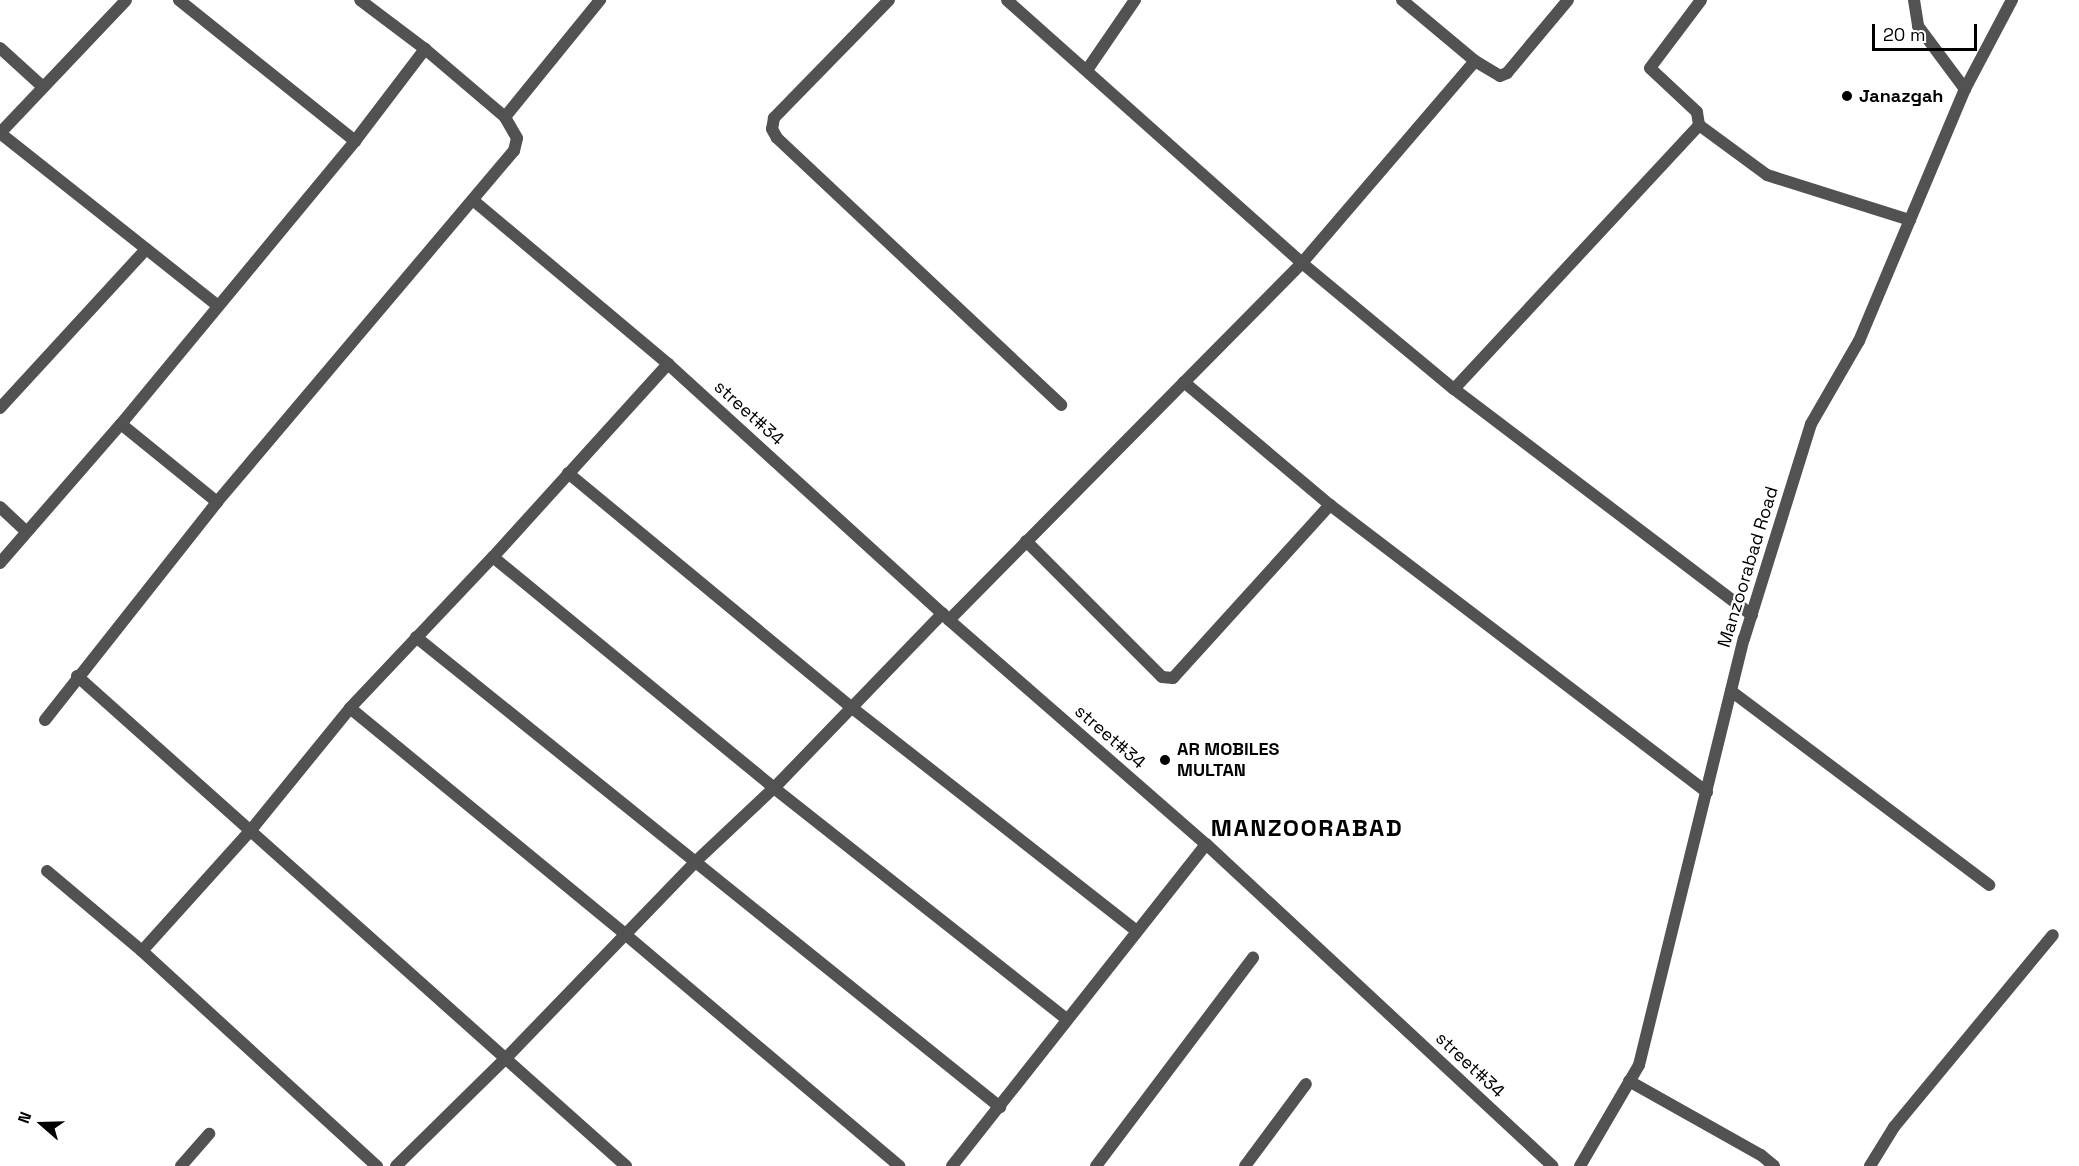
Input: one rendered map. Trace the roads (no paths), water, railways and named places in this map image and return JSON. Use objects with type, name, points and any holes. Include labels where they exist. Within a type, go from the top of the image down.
[{"type":"street","points":[[126,0],[0,133],[218,306]]},
{"type":"street","points":[[179,0],[355,141]]},
{"type":"street","points":[[45,720],[77,676],[217,502],[514,151],[517,138],[505,117],[425,49],[360,0]]},
{"type":"street","points":[[505,117],[600,0]]},
{"type":"street","points":[[889,0],[774,118],[772,129],[777,138],[1061,405]]},
{"type":"street","points":[[1007,0],[1302,263],[1455,389],[1752,615]]},
{"type":"street","points":[[1087,70],[1135,0]]},
{"type":"street","points":[[1402,0],[1475,61],[1500,76],[1507,74],[1568,0]]},
{"type":"street","points":[[1701,0],[1650,68],[1697,112],[1700,125],[1767,175],[1910,220]]},
{"type":"street","points":[[1914,0],[1918,26],[1965,89]]},
{"type":"street","name":"Manzoorabad Road","points":[[1580,1166],[1639,1065],[1731,691],[1810,424],[1859,340],[1965,89],[2012,0]]},
{"type":"street","points":[[0,48],[43,87]]},
{"type":"street","points":[[0,563],[121,424],[355,141],[425,49]]},
{"type":"street","points":[[396,1166],[506,1058],[694,863],[774,788],[851,707],[1026,541],[1302,263],[1475,61]]},
{"type":"street","points":[[1455,389],[1700,125]]},
{"type":"street","name":"street#34","points":[[474,201],[668,364],[946,616],[1206,843],[1552,1166]]},
{"type":"street","points":[[0,408],[146,249]]},
{"type":"street","points":[[142,951],[251,830],[350,708],[493,557],[668,364]]},
{"type":"street","points":[[1184,382],[1330,505],[1707,792]]},
{"type":"street","points":[[121,424],[217,502]]},
{"type":"street","points":[[568,473],[851,707],[1135,930]]},
{"type":"street","points":[[1026,541],[1162,677],[1173,678],[1330,505]]},
{"type":"street","points":[[0,507],[26,531]]},
{"type":"street","points":[[493,557],[774,788],[1066,1019]]},
{"type":"street","points":[[416,637],[1000,1107]]},
{"type":"street","points":[[77,676],[626,1166]]},
{"type":"street","points":[[1731,691],[1989,885]]},
{"type":"street","points":[[350,708],[626,935],[899,1166]]},
{"type":"street","points":[[951,1166],[1000,1107],[1135,930],[1206,843]]},
{"type":"street","points":[[47,871],[142,951],[377,1166]]},
{"type":"street","points":[[1870,1166],[1894,1127],[2053,935]]},
{"type":"street","points":[[1096,1166],[1253,958]]},
{"type":"street","points":[[1629,1082],[1761,1155],[1774,1166]]},
{"type":"street","points":[[1245,1166],[1306,1083]]},
{"type":"street","points":[[181,1166],[209,1134]]},
{"type":"place","name":"Janazgah","points":[[1847,96]]},
{"type":"place","name":"AR MOBILES MULTAN","points":[[1165,760]]},
{"type":"district","name":"MANZOORABAD","points":[[1307,828]]}]
